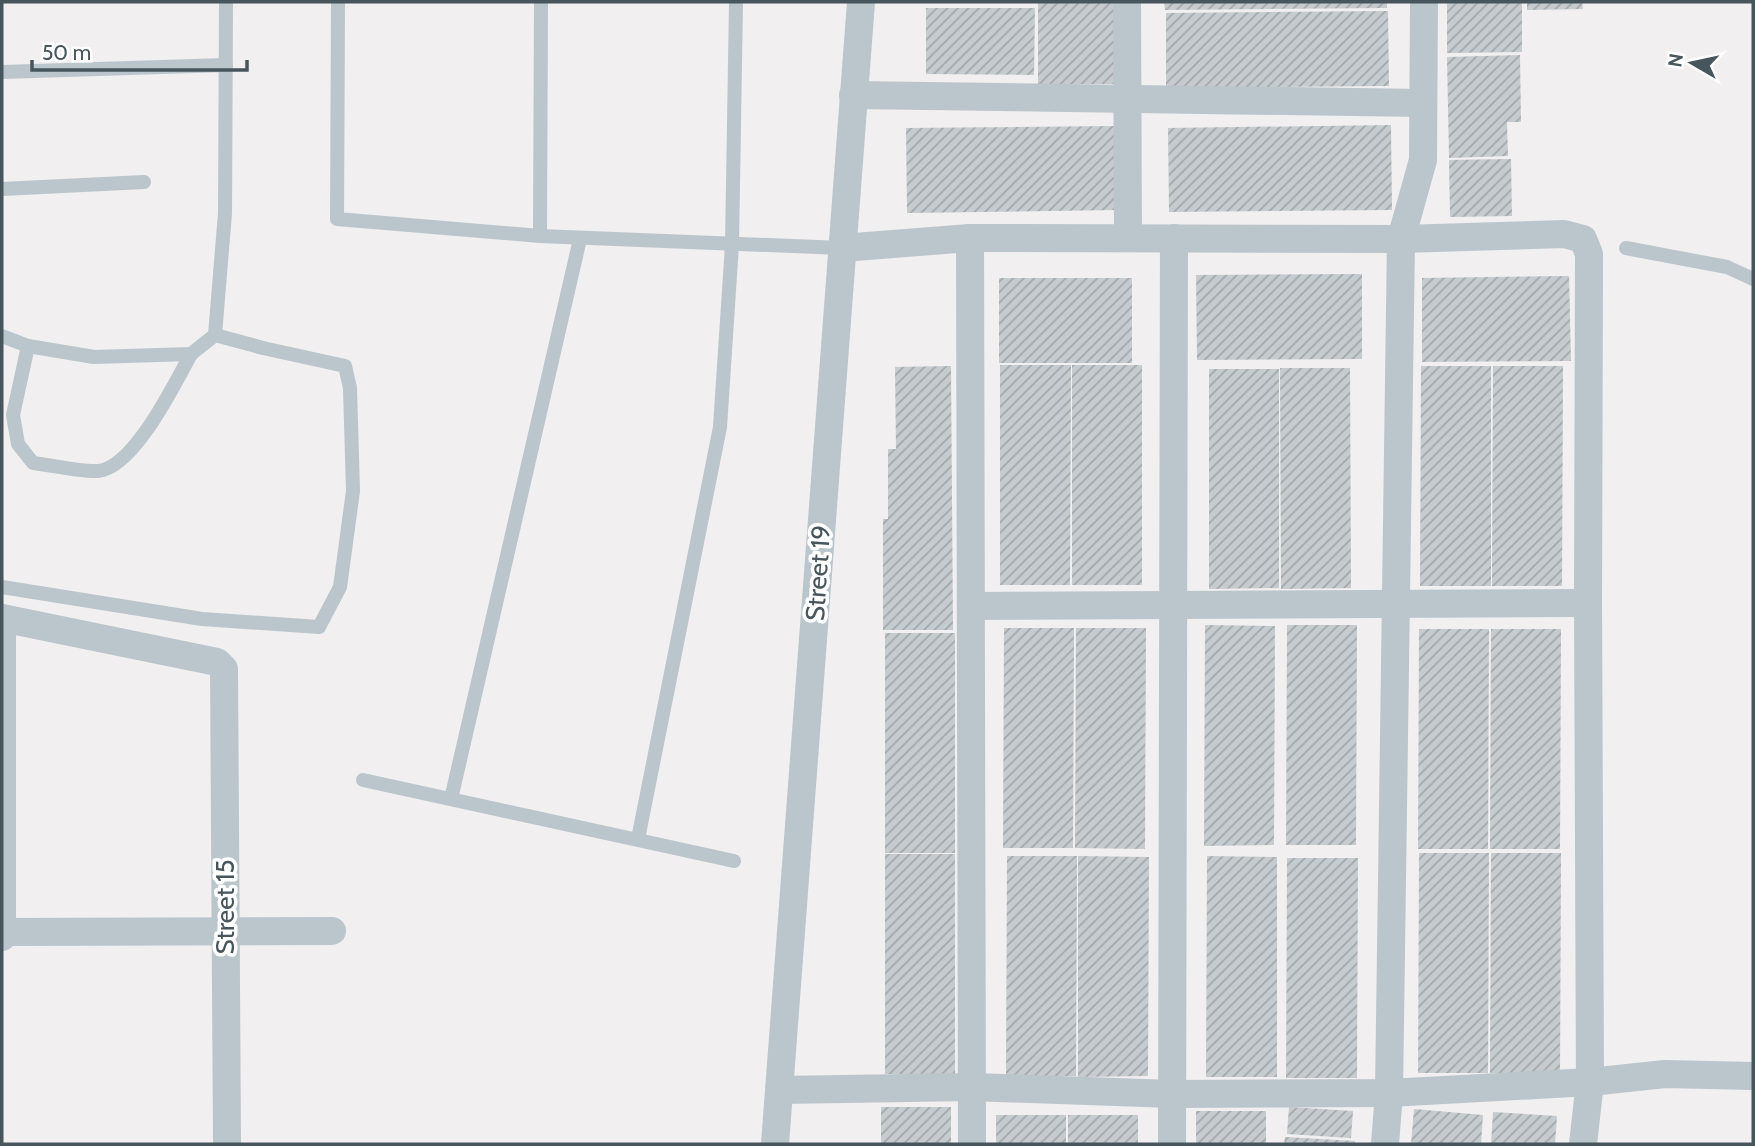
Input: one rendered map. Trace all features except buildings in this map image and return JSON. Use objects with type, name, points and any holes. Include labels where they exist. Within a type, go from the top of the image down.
[{"type":"street","name":"Street 19","points":[[775,1144],[862,2]]},
{"type":"street","points":[[1127,2],[1128,238]]},
{"type":"street","points":[[1385,1144],[1389,1093],[1401,239],[1423,160],[1424,2]]},
{"type":"street","points":[[853,95],[1423,103]]},
{"type":"street","points":[[842,248],[970,238],[1401,239],[1564,234],[1583,239],[1589,254],[1590,1082],[1583,1144]]},
{"type":"street","points":[[970,238],[972,1144]]},
{"type":"street","points":[[1172,1144],[1174,238]]},
{"type":"street","points":[[971,606],[1588,603]]},
{"type":"street","points":[[2,618],[2,935],[332,931]]},
{"type":"street","name":"Street 15","points":[[2,618],[217,662],[224,669],[227,1144]]},
{"type":"street","points":[[780,1090],[971,1087],[1173,1094],[1389,1093],[1590,1082],[1665,1074],[1753,1076]]},
{"type":"lane","points":[[28,346],[13,415],[18,444],[33,463],[100,471],[122,460],[153,422],[191,354],[215,335],[225,212],[226,2]]},
{"type":"lane","points":[[338,2],[337,219],[580,239],[842,248]]},
{"type":"lane","points":[[540,236],[541,2]]},
{"type":"lane","points":[[638,839],[720,427],[732,245],[736,2]]},
{"type":"lane","points":[[2,72],[226,65]]},
{"type":"lane","points":[[2,189],[144,182]]},
{"type":"lane","points":[[451,799],[580,239]]},
{"type":"lane","points":[[1626,248],[1727,267],[1753,279]]},
{"type":"lane","points":[[2,587],[202,619],[320,627],[340,587],[353,491],[350,388],[345,366],[215,335]]},
{"type":"lane","points":[[2,336],[28,346],[94,357],[191,354]]},
{"type":"lane","points":[[363,779],[734,861]]}]
